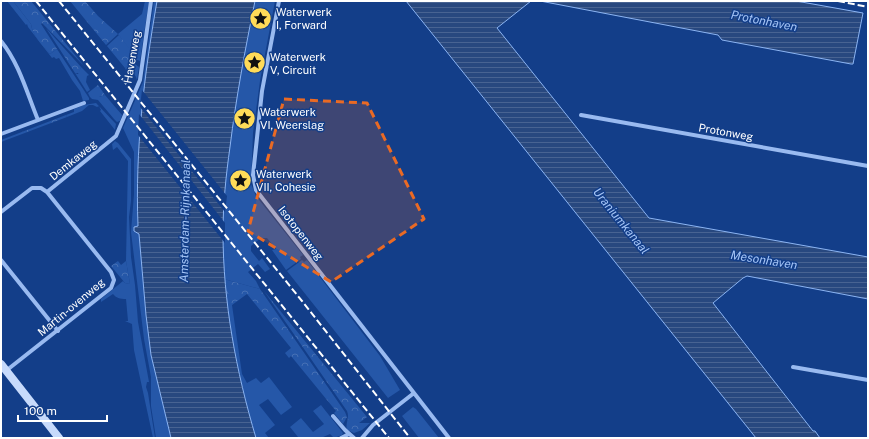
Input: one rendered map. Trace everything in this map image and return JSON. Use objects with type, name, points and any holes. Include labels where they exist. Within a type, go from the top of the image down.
[{"type":"main road","points":[[1,364],[59,438]]},
{"type":"street","name":"Havenweg","points":[[116,136],[140,80],[151,1]]},
{"type":"street","name":"Isotopenweg","points":[[279,1],[262,91],[253,175],[256,190],[449,438]]},
{"type":"street","points":[[1,41],[14,60],[38,120]]},
{"type":"street","points":[[1,134],[26,126],[84,103]]},
{"type":"street","name":"Protonweg","points":[[581,114],[868,166]]},
{"type":"street","name":"Demkaweg","points":[[1,212],[32,188],[41,188],[47,192],[116,136]]},
{"type":"street","name":"Martin-ovenweg","points":[[7,370],[111,288],[114,280],[111,272],[47,192]]},
{"type":"street","points":[[1,260],[58,331]]},
{"type":"street","points":[[793,367],[868,380]]},
{"type":"street","points":[[362,438],[373,425],[414,394]]},
{"type":"street","points":[[333,416],[354,438]]},
{"type":"street","points":[[341,438],[349,434]]},
{"type":"highlighted area","points":[[284,99],[367,103],[424,219],[331,282],[248,231]]},
{"type":"green space","points":[[7,1],[13,1],[31,24],[36,36],[50,54],[57,49],[89,100],[83,101],[80,91],[59,58],[52,58],[27,24],[26,25]]},
{"type":"green space","points":[[13,1],[31,1],[85,67],[42,23],[41,24],[57,49],[50,54],[38,40],[33,32],[31,24]]},
{"type":"green space","points":[[70,1],[85,1],[98,16],[118,34],[106,45]]},
{"type":"green space","points":[[145,1],[149,1],[140,61],[137,60],[135,64],[139,67],[137,80],[129,66],[126,70],[125,68],[135,57],[118,34],[142,14]]},
{"type":"green space","points":[[154,1],[157,1],[144,85],[139,142],[137,198],[138,226],[134,227],[134,231],[139,234],[151,355],[171,438],[156,438],[151,406],[151,377],[144,339],[131,232],[134,194],[134,152],[123,128],[143,82]]},
{"type":"green space","points":[[255,1],[275,1],[260,81],[253,133],[251,184],[256,196],[303,255],[300,257],[301,259],[286,270],[272,250],[276,249],[267,238],[261,238],[251,246],[251,251],[259,261],[262,258],[270,269],[265,272],[258,264],[248,272],[256,281],[260,289],[224,279],[223,246],[223,212],[231,132]]},
{"type":"green space","points":[[46,28],[81,67],[79,73],[75,73]]},
{"type":"green space","points":[[119,35],[136,57],[125,68],[107,46]]},
{"type":"green space","points":[[81,67],[89,75],[87,76],[86,82],[90,90],[87,92],[75,73],[78,74]]},
{"type":"green space","points":[[98,85],[105,95],[90,97],[88,93]]},
{"type":"green space","points":[[105,95],[122,115],[120,121],[117,122],[98,100],[90,97]]},
{"type":"green space","points":[[96,103],[99,106],[89,105],[82,111],[67,117],[66,115],[74,112],[74,109],[84,105]]},
{"type":"green space","points":[[99,106],[116,124],[115,130],[100,111]]},
{"type":"green space","points":[[66,115],[67,117],[1,142],[1,140]]},
{"type":"green space","points":[[115,141],[131,159],[131,201],[129,217],[131,257],[138,322],[149,382],[147,382],[146,387],[155,438],[153,438],[134,350],[132,324],[125,321],[128,321],[126,299],[118,298],[113,294],[101,302],[101,299],[123,281],[130,284],[126,261],[128,161],[117,147],[113,150],[112,144]]},
{"type":"green space","points":[[302,260],[304,262],[307,260],[380,356],[400,390],[388,398],[287,271]]},
{"type":"green space","points":[[118,261],[121,265],[126,261],[130,284],[125,283],[111,266]]},
{"type":"green space","points":[[224,279],[260,289],[345,412],[347,417],[343,424],[334,413],[336,411],[291,356],[289,358],[285,353],[291,348],[247,294],[232,305],[227,305]]},
{"type":"green space","points":[[264,291],[367,417],[359,423],[370,423],[362,430],[354,433],[347,430],[347,411]]},
{"type":"green space","points":[[227,305],[232,305],[242,374],[247,383],[256,378],[261,383],[269,377],[292,407],[281,415],[268,399],[259,405],[275,425],[265,433],[269,438],[256,438],[239,372]]},
{"type":"green space","points":[[321,405],[343,433],[342,435],[334,438],[330,434],[321,438],[297,438],[298,437],[290,427],[301,418],[313,432],[324,424],[313,411]]},
{"type":"green space","points":[[413,407],[439,438],[419,438],[402,416]]},
{"type":"water","name":"Amsterdam-Rijnkanaal","points":[[157,1],[255,1],[232,129],[225,190],[223,232],[225,284],[232,336],[242,387],[256,438],[171,438],[151,355],[139,234],[134,231],[134,227],[138,226],[137,198],[139,141],[144,85]]},
{"type":"water","points":[[406,1],[531,1],[497,28],[649,218],[868,257],[868,299],[747,276],[713,303],[820,438],[756,438]]},
{"type":"water","name":"Protonhaven","points":[[540,1],[796,1],[863,13],[853,64],[851,64],[722,40],[718,35]]},
{"type":"pier","points":[[142,90],[227,196],[225,212],[140,107]]},
{"type":"pier","points":[[139,114],[225,223],[225,243],[138,135]]},
{"type":"railway","points":[[36,1],[389,438]]},
{"type":"railway","points":[[59,1],[302,301],[410,438]]},
{"type":"railway","points":[[838,1],[868,7]]},
{"type":"place","name":"Waterwerk I, Forward","points":[[261,18]]},
{"type":"place","name":"Waterwerk V, Circuit","points":[[254,63]]},
{"type":"place","name":"Waterwerk VI, Weerslag","points":[[244,118]]},
{"type":"place","name":"Waterwerk VII, Cohesie","points":[[240,180]]},
{"type":"water label","name":"Uraniumkanaal","points":[[621,221]]},
{"type":"water label","name":"Mesonhaven","points":[[764,260]]}]
